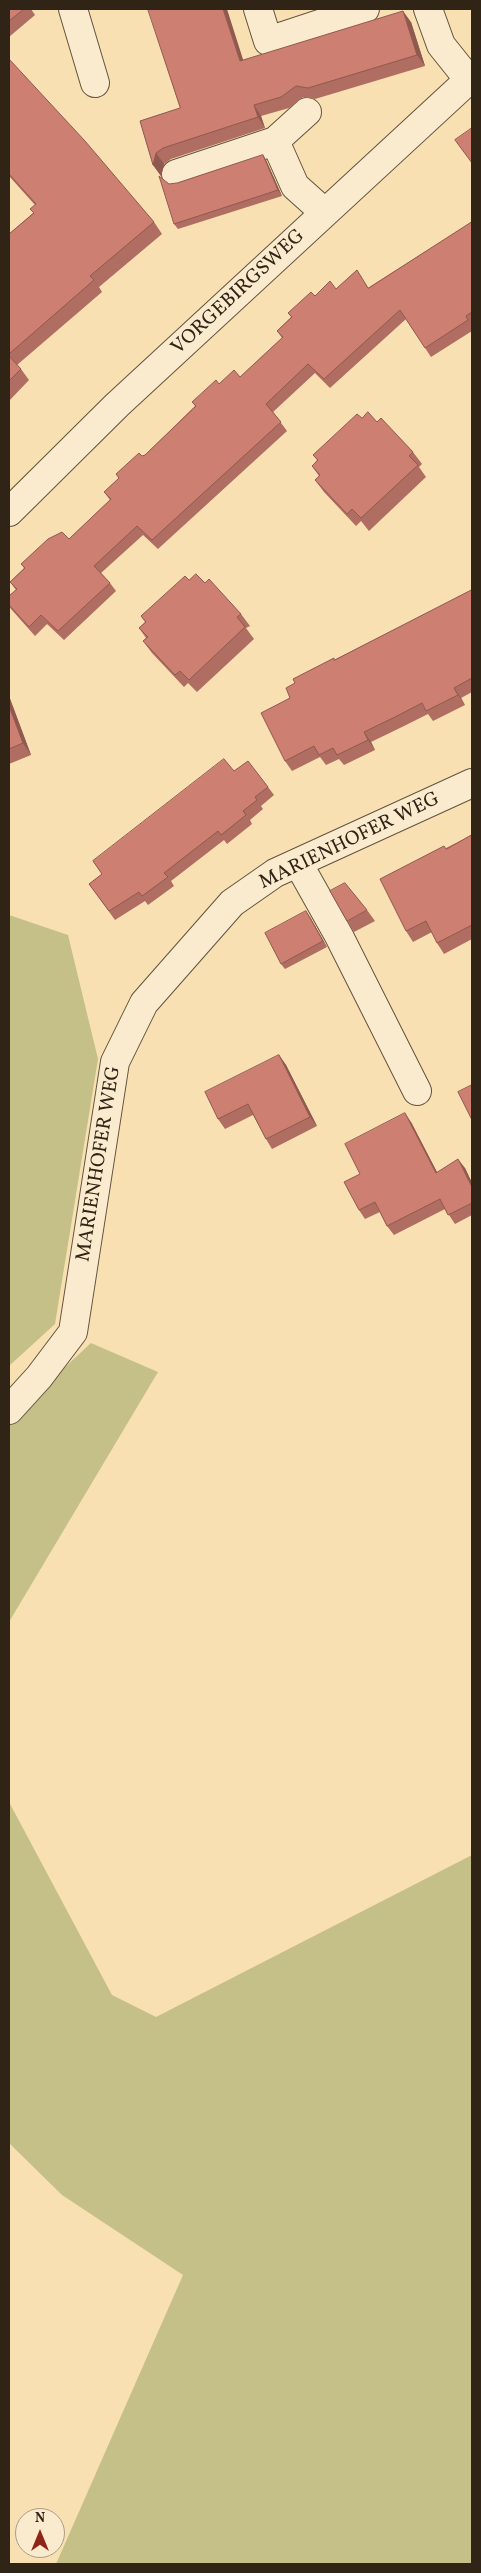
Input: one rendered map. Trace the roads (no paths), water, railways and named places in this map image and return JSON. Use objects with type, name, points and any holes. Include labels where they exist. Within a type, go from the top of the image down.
[{"type":"street","points":[[73,9],[95,83]]},
{"type":"street","points":[[258,9],[268,41],[365,9]]},
{"type":"street","points":[[428,9],[441,45],[471,78]]},
{"type":"street","name":"VORGEBIRGSWEG","points":[[9,512],[118,405],[221,311],[324,212],[471,78]]},
{"type":"street","points":[[176,174],[276,142],[307,112]]},
{"type":"street","points":[[276,142],[295,186],[324,212]]},
{"type":"street","name":"MARIENHOFER WEG","points":[[9,1410],[39,1377],[73,1332],[116,1062],[144,1003],[232,903],[275,873],[472,783]]},
{"type":"street","points":[[298,863],[339,936],[417,1091]]}]
